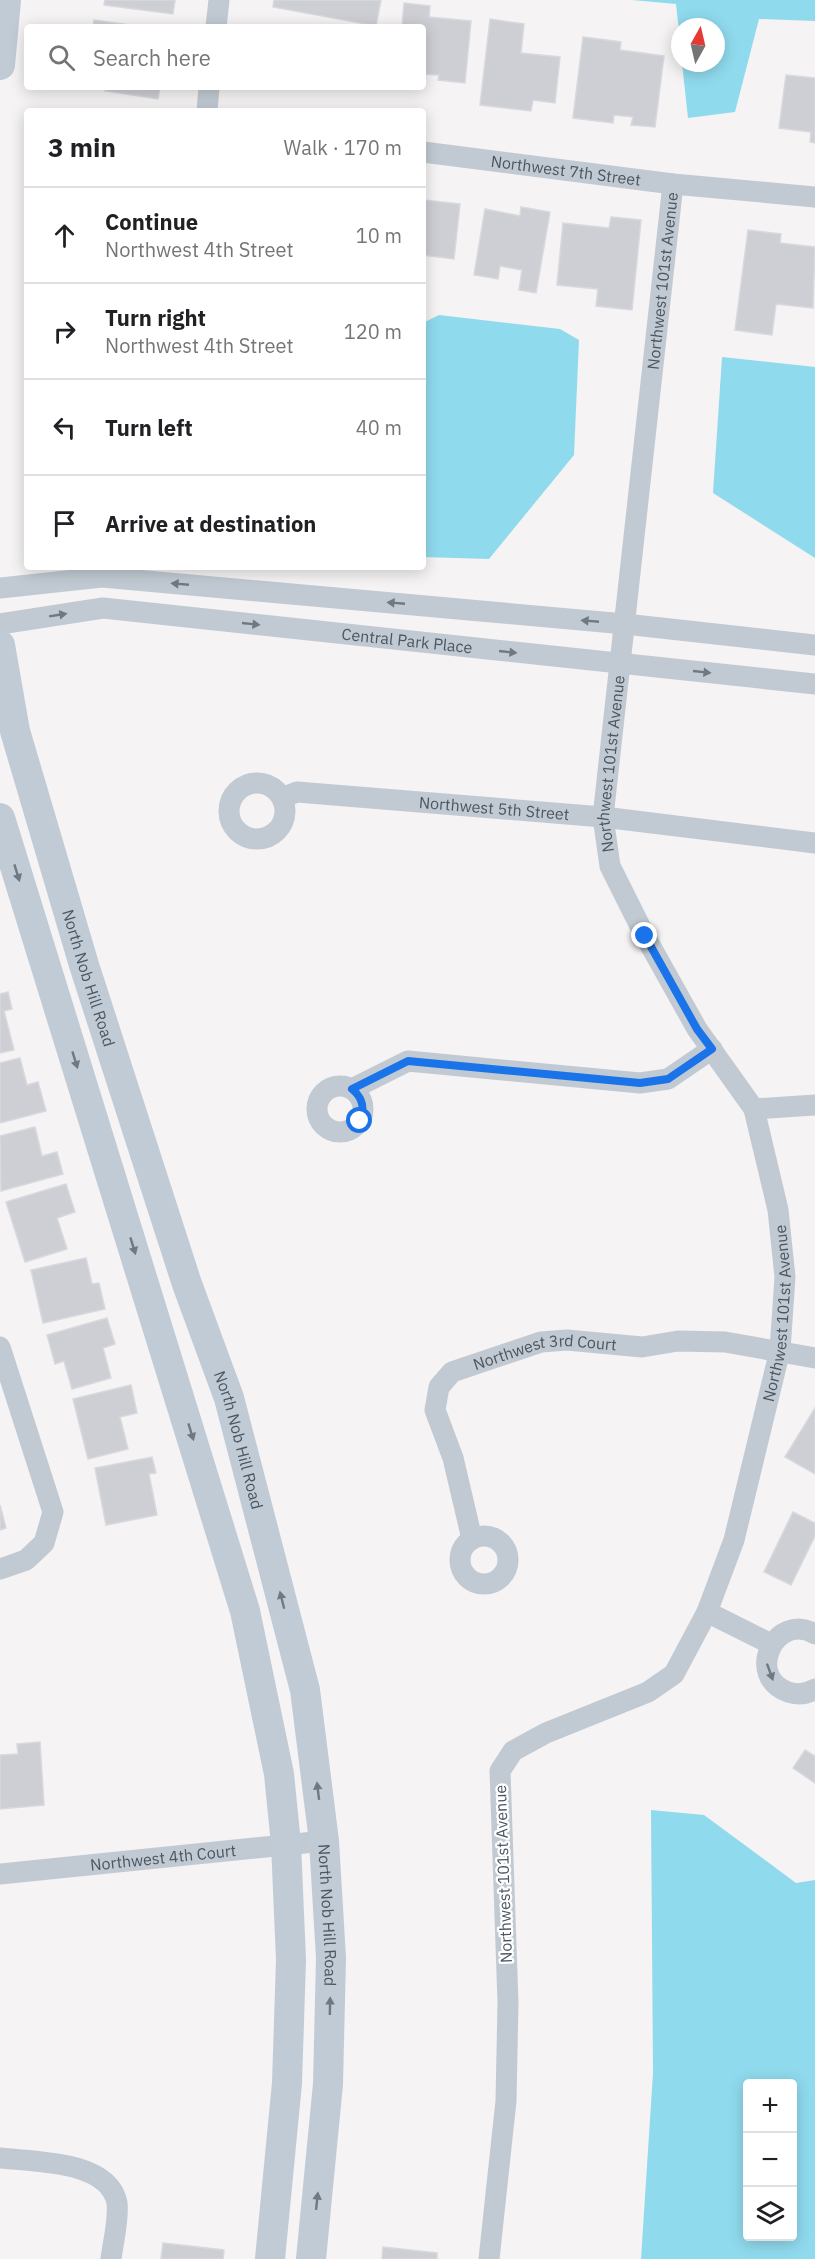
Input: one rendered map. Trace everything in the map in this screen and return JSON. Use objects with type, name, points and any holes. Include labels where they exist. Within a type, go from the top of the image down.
[{"type":"main road","points":[[0,65],[6,0]]},
{"type":"main road","name":"North Nob Hill Road","points":[[0,645],[15,731],[84,964],[187,1284],[229,1398],[305,1690],[324,1841],[331,1958],[328,2084],[311,2259]]},
{"type":"main road","points":[[0,818],[196,1445],[245,1611],[279,1774],[286,1844],[291,1960],[287,2083],[270,2259]]},
{"type":"street","points":[[216,24],[219,0]]},
{"type":"street","points":[[207,108],[209,90]]},
{"type":"street","name":"Northwest 7th Street","points":[[426,152],[673,184],[815,197]]},
{"type":"street","name":"Northwest 101st Avenue","points":[[489,2259],[506,2101],[507,2036],[500,1771],[513,1751],[546,1733],[648,1692],[674,1674],[707,1612],[734,1540],[780,1350],[785,1277],[781,1232],[754,1109],[697,1029],[650,946],[610,866],[603,817],[673,184]]},
{"type":"street","points":[[0,588],[102,577],[625,624],[815,645]]},
{"type":"street","name":"Central Park Place","points":[[0,624],[103,608],[815,684]]},
{"type":"street","name":"Northwest 5th Street","points":[[282,798],[297,792],[603,817],[815,843]]},
{"type":"street","points":[[352,1089],[408,1061],[640,1083],[668,1079],[712,1049]]},
{"type":"street","points":[[754,1109],[815,1105]]},
{"type":"street","name":"Northwest 3rd Court","points":[[472,1539],[453,1458],[435,1410],[439,1387],[452,1372],[541,1342],[567,1340],[642,1347],[678,1341],[725,1342],[815,1358]]},
{"type":"street","points":[[0,1347],[52,1512],[45,1544],[26,1560],[0,1569]]},
{"type":"street","points":[[707,1612],[771,1644]]},
{"type":"street","points":[[815,1634],[800,1629],[789,1631],[771,1644],[766,1663],[773,1682],[790,1693],[801,1694],[815,1689]]},
{"type":"street","name":"Northwest 4th Court","points":[[0,1874],[324,1841]]},
{"type":"street","points":[[0,2158],[84,2169],[106,2181],[117,2203],[111,2259]]},
{"type":"water","points":[[632,0],[815,0],[815,21],[759,19],[735,112],[688,118],[683,72],[725,72],[725,18],[678,18],[676,4]]},
{"type":"water","points":[[439,315],[560,329],[579,340],[574,455],[489,559],[426,557],[426,322]]},
{"type":"water","points":[[722,357],[815,367],[815,558],[713,493]]},
{"type":"water","points":[[651,1810],[704,1815],[796,1883],[815,1880],[815,2259],[641,2259],[653,2073]]},
{"type":"building","points":[[105,0],[175,0],[173,14],[104,5]]},
{"type":"building","points":[[274,0],[381,0],[376,24],[365,24],[273,7]]},
{"type":"building","points":[[404,3],[430,6],[429,17],[471,21],[465,83],[438,80],[439,75],[426,74],[426,24],[402,24]]},
{"type":"building","points":[[490,19],[524,24],[521,53],[560,57],[555,103],[533,100],[531,111],[480,105]]},
{"type":"building","points":[[94,20],[123,24],[93,24]]},
{"type":"building","points":[[583,37],[621,42],[620,50],[664,56],[655,127],[631,125],[633,117],[614,115],[613,123],[573,118]]},
{"type":"building","points":[[786,75],[815,78],[815,143],[810,142],[811,132],[779,128]]},
{"type":"building","points":[[105,90],[160,90],[158,99]]},
{"type":"building","points":[[426,200],[460,204],[454,259],[426,255]]},
{"type":"building","points":[[521,207],[550,212],[536,293],[519,290],[522,270],[500,266],[498,279],[474,275],[485,209],[520,216]]},
{"type":"building","points":[[611,217],[641,220],[632,310],[596,306],[598,289],[557,285],[563,223],[609,228]]},
{"type":"building","points":[[748,230],[781,234],[780,243],[815,247],[813,308],[776,304],[772,335],[735,330]]},
{"type":"building","points":[[8,992],[12,1009],[4,1011],[14,1050],[0,1053],[0,994]]},
{"type":"building","points":[[20,1058],[27,1085],[38,1082],[46,1111],[0,1123],[0,1063]]},
{"type":"building","points":[[35,1127],[42,1156],[57,1152],[63,1174],[1,1191],[0,1136]]},
{"type":"building","points":[[66,1184],[75,1212],[57,1218],[67,1249],[25,1262],[6,1202]]},
{"type":"building","points":[[86,1258],[92,1284],[99,1283],[105,1309],[43,1323],[31,1270]]},
{"type":"building","points":[[107,1318],[115,1344],[103,1348],[111,1378],[72,1389],[64,1361],[55,1364],[47,1335]]},
{"type":"building","points":[[131,1385],[137,1413],[120,1417],[128,1449],[88,1459],[73,1399]]},
{"type":"building","points":[[815,1408],[815,1474],[785,1457]]},
{"type":"building","points":[[152,1457],[156,1473],[149,1474],[157,1515],[106,1525],[95,1468]]},
{"type":"building","points":[[0,1505],[6,1528],[0,1530]]},
{"type":"building","points":[[793,1512],[815,1523],[815,1536],[791,1585],[764,1572]]},
{"type":"building","points":[[40,1742],[44,1805],[0,1809],[0,1755],[18,1754],[17,1744]]},
{"type":"building","points":[[805,1750],[815,1756],[815,1783],[793,1768]]},
{"type":"building","points":[[163,2243],[224,2250],[223,2259],[161,2259]]},
{"type":"building","points":[[383,2247],[437,2253],[437,2259],[382,2259]]},
{"type":"route","points":[[360,1121],[363,1107],[358,1094],[352,1089],[408,1061],[640,1083],[668,1079],[712,1049],[697,1029],[645,936]]}]
